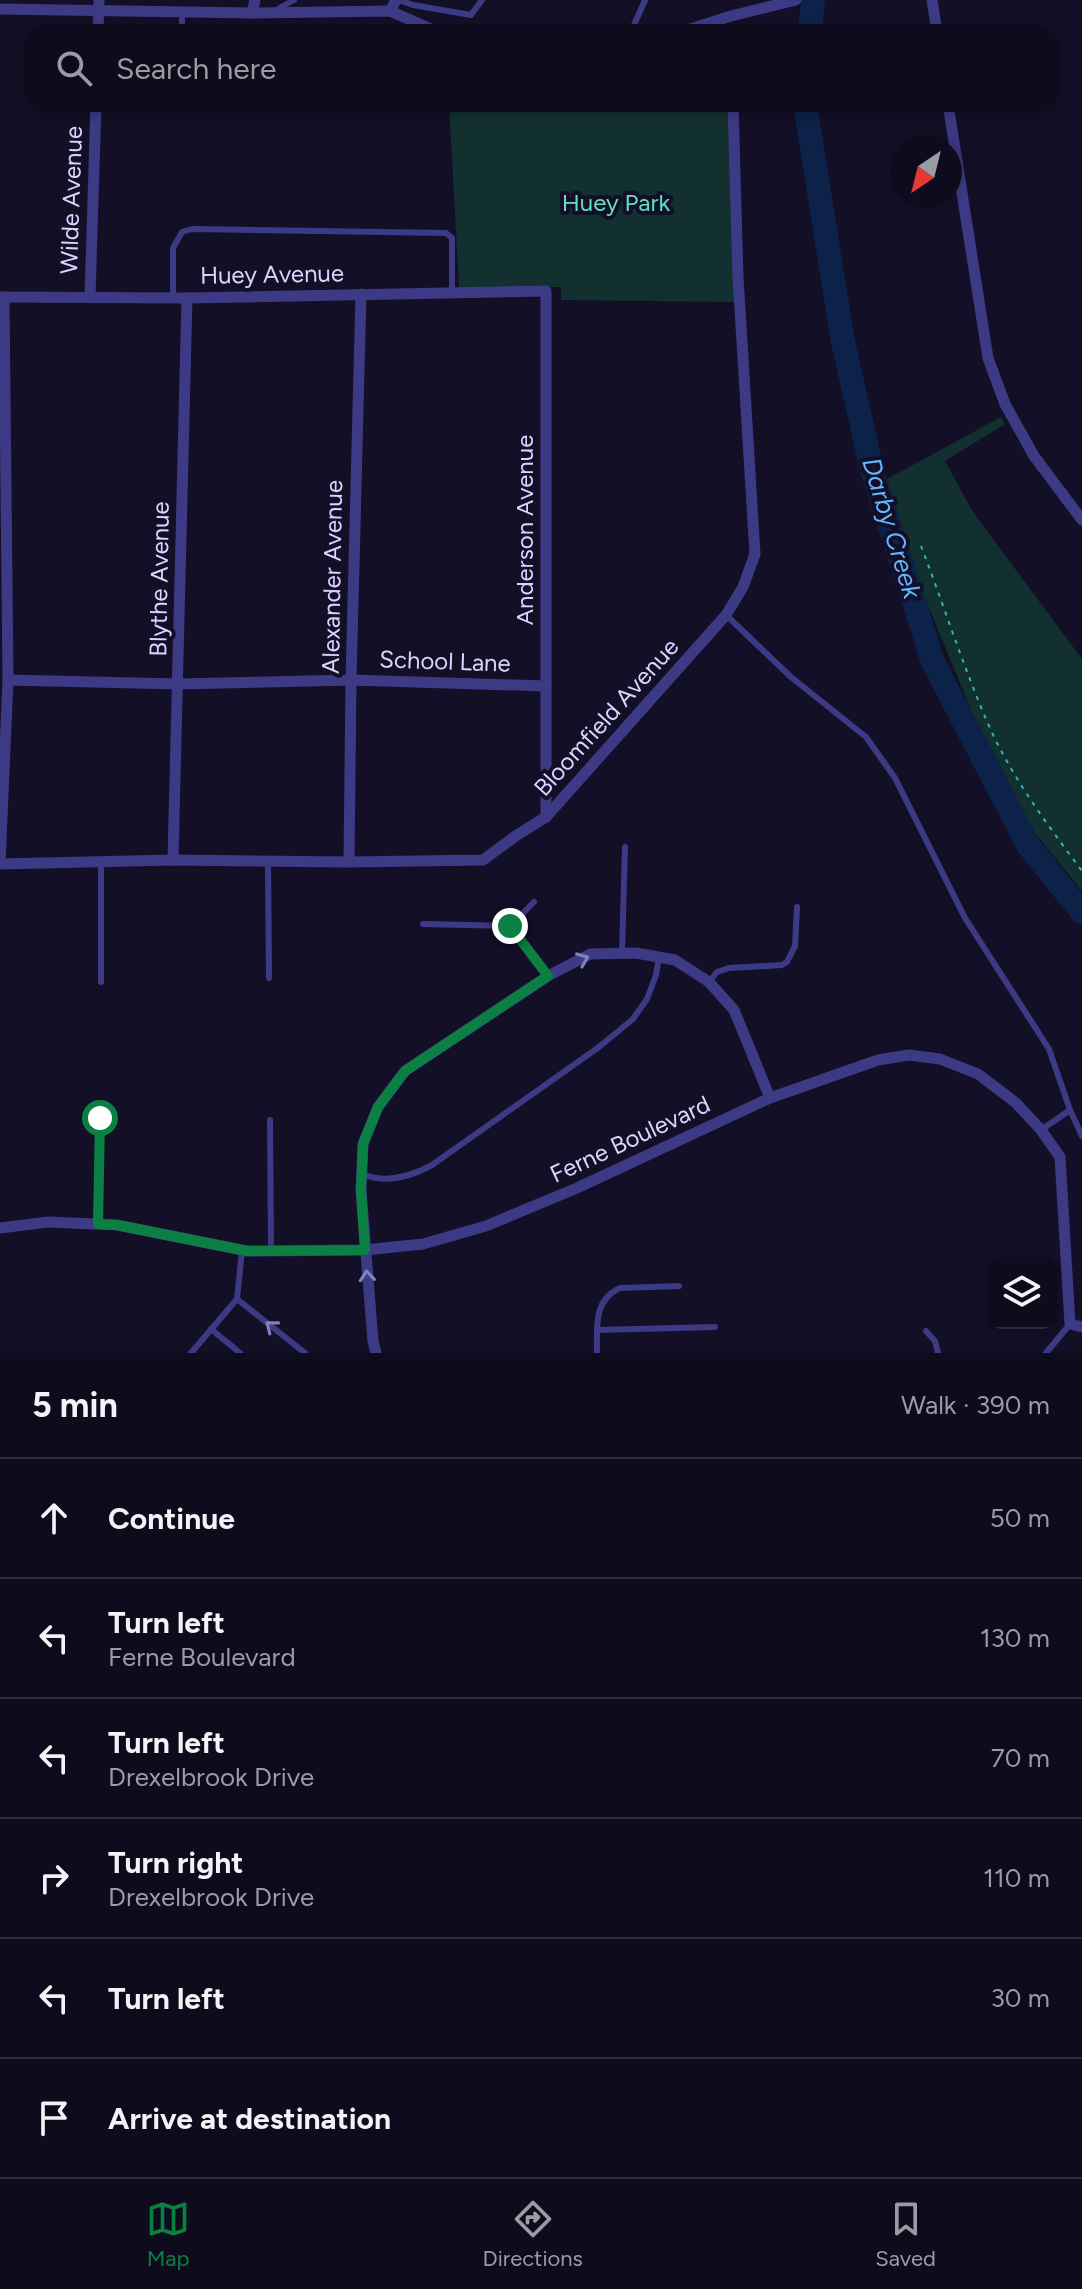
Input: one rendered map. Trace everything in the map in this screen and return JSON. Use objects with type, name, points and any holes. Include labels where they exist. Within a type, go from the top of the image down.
[{"type":"street","points":[[252,13],[255,0]]},
{"type":"street","points":[[706,24],[796,0]]},
{"type":"street","points":[[932,0],[936,24]]},
{"type":"street","points":[[0,9],[98,6],[182,12],[269,13],[394,4],[425,24]]},
{"type":"street","points":[[731,16],[731,24]]},
{"type":"street","name":"Wilde Avenue","points":[[90,297],[96,112]]},
{"type":"street","name":"Bloomfield Avenue","points":[[0,864],[173,860],[483,860],[546,817],[726,615],[743,587],[755,554],[738,277],[733,112]]},
{"type":"street","points":[[949,112],[988,358],[1005,404],[1034,456],[1082,520]]},
{"type":"street","name":"Huey Avenue","points":[[2,298],[546,291]]},
{"type":"street","name":"Anderson Avenue","points":[[546,291],[546,817]]},
{"type":"street","name":"Alexander Avenue","points":[[349,862],[361,294]]},
{"type":"street","points":[[0,864],[8,680],[2,298]]},
{"type":"street","name":"Blythe Avenue","points":[[173,860],[187,298]]},
{"type":"street","name":"School Lane","points":[[8,680],[178,684],[351,680],[546,686]]},
{"type":"street","points":[[376,1353],[361,1190],[363,1144],[378,1107],[405,1071],[548,976],[590,954],[636,953],[675,960],[709,982],[734,1010],[770,1098]]},
{"type":"street","name":"Ferne Boulevard","points":[[0,1228],[48,1222],[117,1225],[242,1250],[365,1250],[423,1244],[486,1226],[577,1188],[770,1098],[878,1060],[909,1055],[940,1059],[978,1074],[1016,1103],[1060,1157],[1076,1326]]},
{"type":"lane","points":[[269,13],[294,0]]},
{"type":"lane","points":[[394,4],[471,15],[482,0]]},
{"type":"lane","points":[[634,24],[645,0]]},
{"type":"lane","points":[[182,12],[182,24]]},
{"type":"lane","points":[[173,298],[173,248],[182,232],[192,229],[446,233],[452,238],[452,292]]},
{"type":"lane","points":[[726,615],[791,677],[866,737],[895,778],[965,918],[1049,1049],[1082,1136]]},
{"type":"lane","points":[[622,953],[625,847]]},
{"type":"lane","points":[[268,861],[269,978]]},
{"type":"lane","points":[[101,862],[101,982]]},
{"type":"lane","points":[[423,924],[510,926],[534,902]]},
{"type":"lane","points":[[709,982],[717,972],[729,968],[782,965],[787,962],[795,946],[797,907]]},
{"type":"lane","points":[[510,926],[548,976]]},
{"type":"lane","points":[[362,1174],[392,1179],[415,1174],[432,1165],[599,1047],[633,1019],[647,999],[659,957]]},
{"type":"lane","points":[[1041,1130],[1070,1110]]},
{"type":"lane","points":[[98,1224],[100,1118]]},
{"type":"lane","points":[[270,1120],[271,1251]]},
{"type":"lane","points":[[191,1353],[237,1299],[242,1250]]},
{"type":"lane","points":[[597,1353],[600,1306],[613,1291],[620,1288],[679,1286]]},
{"type":"lane","points":[[237,1299],[305,1353]]},
{"type":"lane","points":[[1046,1353],[1076,1326]]},
{"type":"lane","points":[[597,1330],[715,1327]]},
{"type":"lane","points":[[211,1329],[240,1353]]},
{"type":"lane","points":[[926,1331],[935,1341],[938,1353]]},
{"type":"path","points":[[921,546],[987,721],[1011,767],[1082,871]]},
{"type":"green space","name":"Huey Park","points":[[449,112],[731,112],[737,302],[561,300],[561,287],[459,287]]},
{"type":"green space","points":[[1001,417],[1005,424],[945,461],[973,512],[1082,659],[1082,891],[1008,800],[878,484]]},
{"type":"waterway","name":"Darby Creek","points":[[811,24],[813,0]]},
{"type":"waterway","name":"Darby Creek","points":[[806,112],[843,342],[872,470],[933,662],[1028,845],[1082,912]]},
{"type":"route","points":[[100,1118],[98,1224],[117,1225],[247,1251],[365,1250],[361,1190],[363,1144],[378,1107],[405,1071],[548,976],[510,926]]}]
